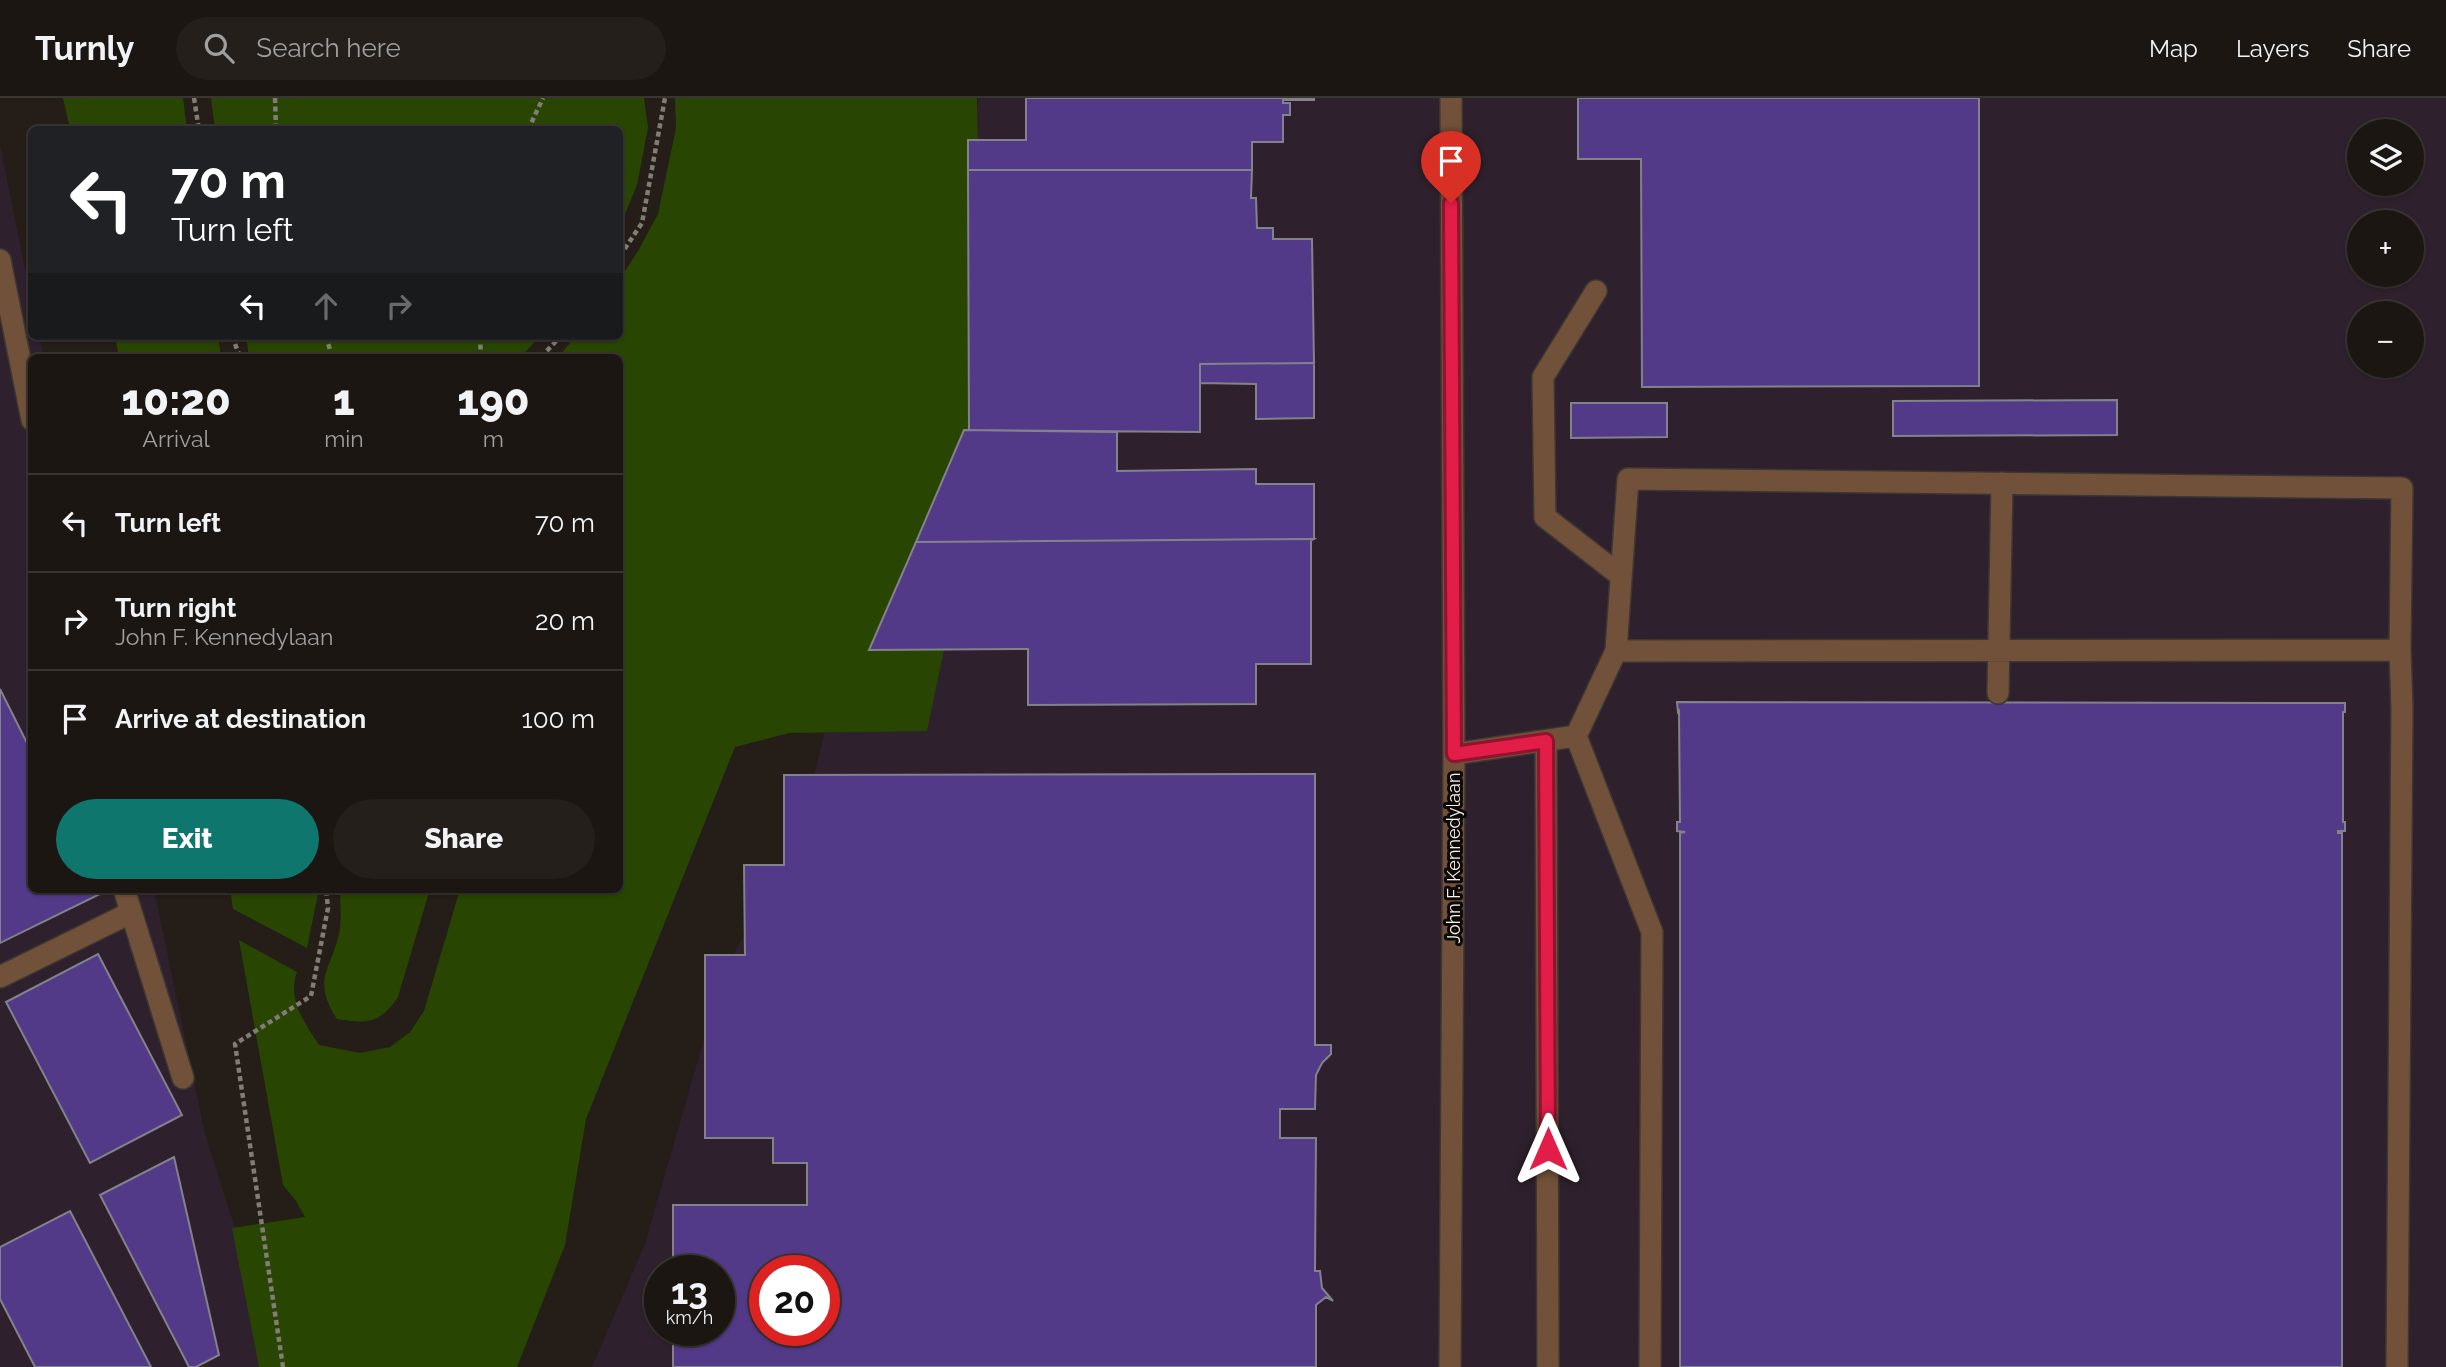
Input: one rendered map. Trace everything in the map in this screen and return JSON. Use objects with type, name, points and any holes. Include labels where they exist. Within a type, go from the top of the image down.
[{"type":"street","name":"John F. Kennedylaan","points":[[1450,1367],[1454,754],[1451,98]]},
{"type":"street","points":[[0,260],[28,400]]},
{"type":"street","points":[[1596,291],[1543,377],[1545,517],[1621,576]]},
{"type":"street","points":[[1650,1367],[1652,932],[1576,736],[1616,651],[1628,479],[2402,488],[2397,1367]]},
{"type":"street","points":[[1998,693],[2002,484]]},
{"type":"street","points":[[1616,651],[2400,650]]},
{"type":"street","points":[[1454,754],[1576,736]]},
{"type":"street","points":[[1546,741],[1548,1367]]},
{"type":"street","points":[[125,893],[183,1078]]},
{"type":"street","points":[[0,977],[130,913]]},
{"type":"path","points":[[194,98],[198,126]]},
{"type":"path","points":[[275,98],[276,126]]},
{"type":"path","points":[[530,126],[543,98]]},
{"type":"path","points":[[623,252],[642,223],[665,98]]},
{"type":"path","points":[[544,354],[557,340]]},
{"type":"path","points":[[283,1367],[235,1044],[311,996],[328,908],[326,893]]},
{"type":"shaded area","points":[[978,98],[2446,98],[2446,1367],[592,1367],[645,1244],[723,973],[799,836],[837,683],[957,446]]},
{"type":"shaded area","points":[[0,145],[28,283],[28,340],[40,340],[43,354],[28,354],[28,893],[155,893],[205,1134],[257,1297],[264,1367],[0,1367]]},
{"type":"green space","points":[[63,98],[183,98],[187,126],[69,126]]},
{"type":"green space","points":[[211,98],[644,98],[648,128],[637,185],[623,219],[623,126],[215,126]]},
{"type":"green space","points":[[675,98],[977,98],[978,155],[964,554],[927,731],[789,733],[735,747],[586,1119],[565,1245],[517,1367],[259,1367],[232,1228],[305,1217],[283,1185],[239,940],[297,972],[294,992],[299,1011],[319,1045],[360,1053],[390,1047],[410,1032],[424,1011],[459,893],[623,893],[623,354],[561,354],[573,340],[623,340],[623,274],[658,214],[676,128]]},
{"type":"green space","points":[[116,340],[219,340],[221,354],[118,354]]},
{"type":"green space","points":[[247,340],[536,340],[524,354],[249,354]]},
{"type":"green space","points":[[231,893],[318,893],[307,948],[233,909]]},
{"type":"green space","points":[[340,893],[429,893],[398,997],[385,1013],[372,1020],[337,1019],[326,995],[325,976],[340,929]]},
{"type":"building","points":[[1026,98],[1314,100],[1283,100],[1283,103],[1290,103],[1290,115],[1283,115],[1283,142],[1252,142],[1252,170],[968,170],[968,140],[1026,140]]},
{"type":"building","points":[[1578,98],[1979,98],[1979,386],[1642,387],[1641,159],[1578,159]]},
{"type":"building","points":[[968,170],[1252,170],[1251,198],[1256,198],[1257,228],[1273,228],[1273,239],[1312,239],[1314,363],[1200,364],[1200,432],[969,430]]},
{"type":"building","points":[[1314,363],[1314,418],[1256,419],[1256,384],[1200,383],[1200,364]]},
{"type":"building","points":[[2117,400],[2117,435],[1893,436],[1893,401]]},
{"type":"building","points":[[1571,403],[1667,403],[1667,437],[1571,438]]},
{"type":"building","points":[[964,430],[1117,432],[1117,471],[1256,469],[1256,484],[1314,484],[1314,539],[916,542]]},
{"type":"building","points":[[1314,539],[1311,541],[1311,664],[1256,664],[1256,704],[1028,705],[1028,649],[869,650],[916,542]]},
{"type":"building","points":[[0,689],[28,745],[28,893],[100,894],[0,943]]},
{"type":"building","points":[[1677,702],[2345,703],[2345,831],[2338,831],[2342,833],[2342,1367],[1680,1367],[1680,833],[1685,832],[1677,831],[1677,822],[1680,822]]},
{"type":"building","points":[[1315,774],[1315,1045],[1331,1045],[1331,1054],[1316,1075],[1315,1109],[1280,1109],[1280,1138],[1316,1138],[1315,1271],[1320,1271],[1322,1288],[1333,1301],[1326,1297],[1316,1305],[1316,1367],[673,1367],[673,1346],[735,1346],[735,1255],[673,1255],[673,1205],[807,1205],[807,1163],[773,1163],[773,1138],[705,1138],[705,955],[745,955],[744,865],[784,865],[784,775]]},
{"type":"building","points":[[98,954],[182,1115],[90,1163],[6,1002]]},
{"type":"building","points":[[174,1157],[219,1355],[196,1367],[189,1367],[100,1195]]},
{"type":"building","points":[[70,1211],[151,1367],[35,1367],[0,1299],[0,1247]]},
{"type":"route","points":[[1451,203],[1454,754],[1546,741],[1548,1149]]}]
